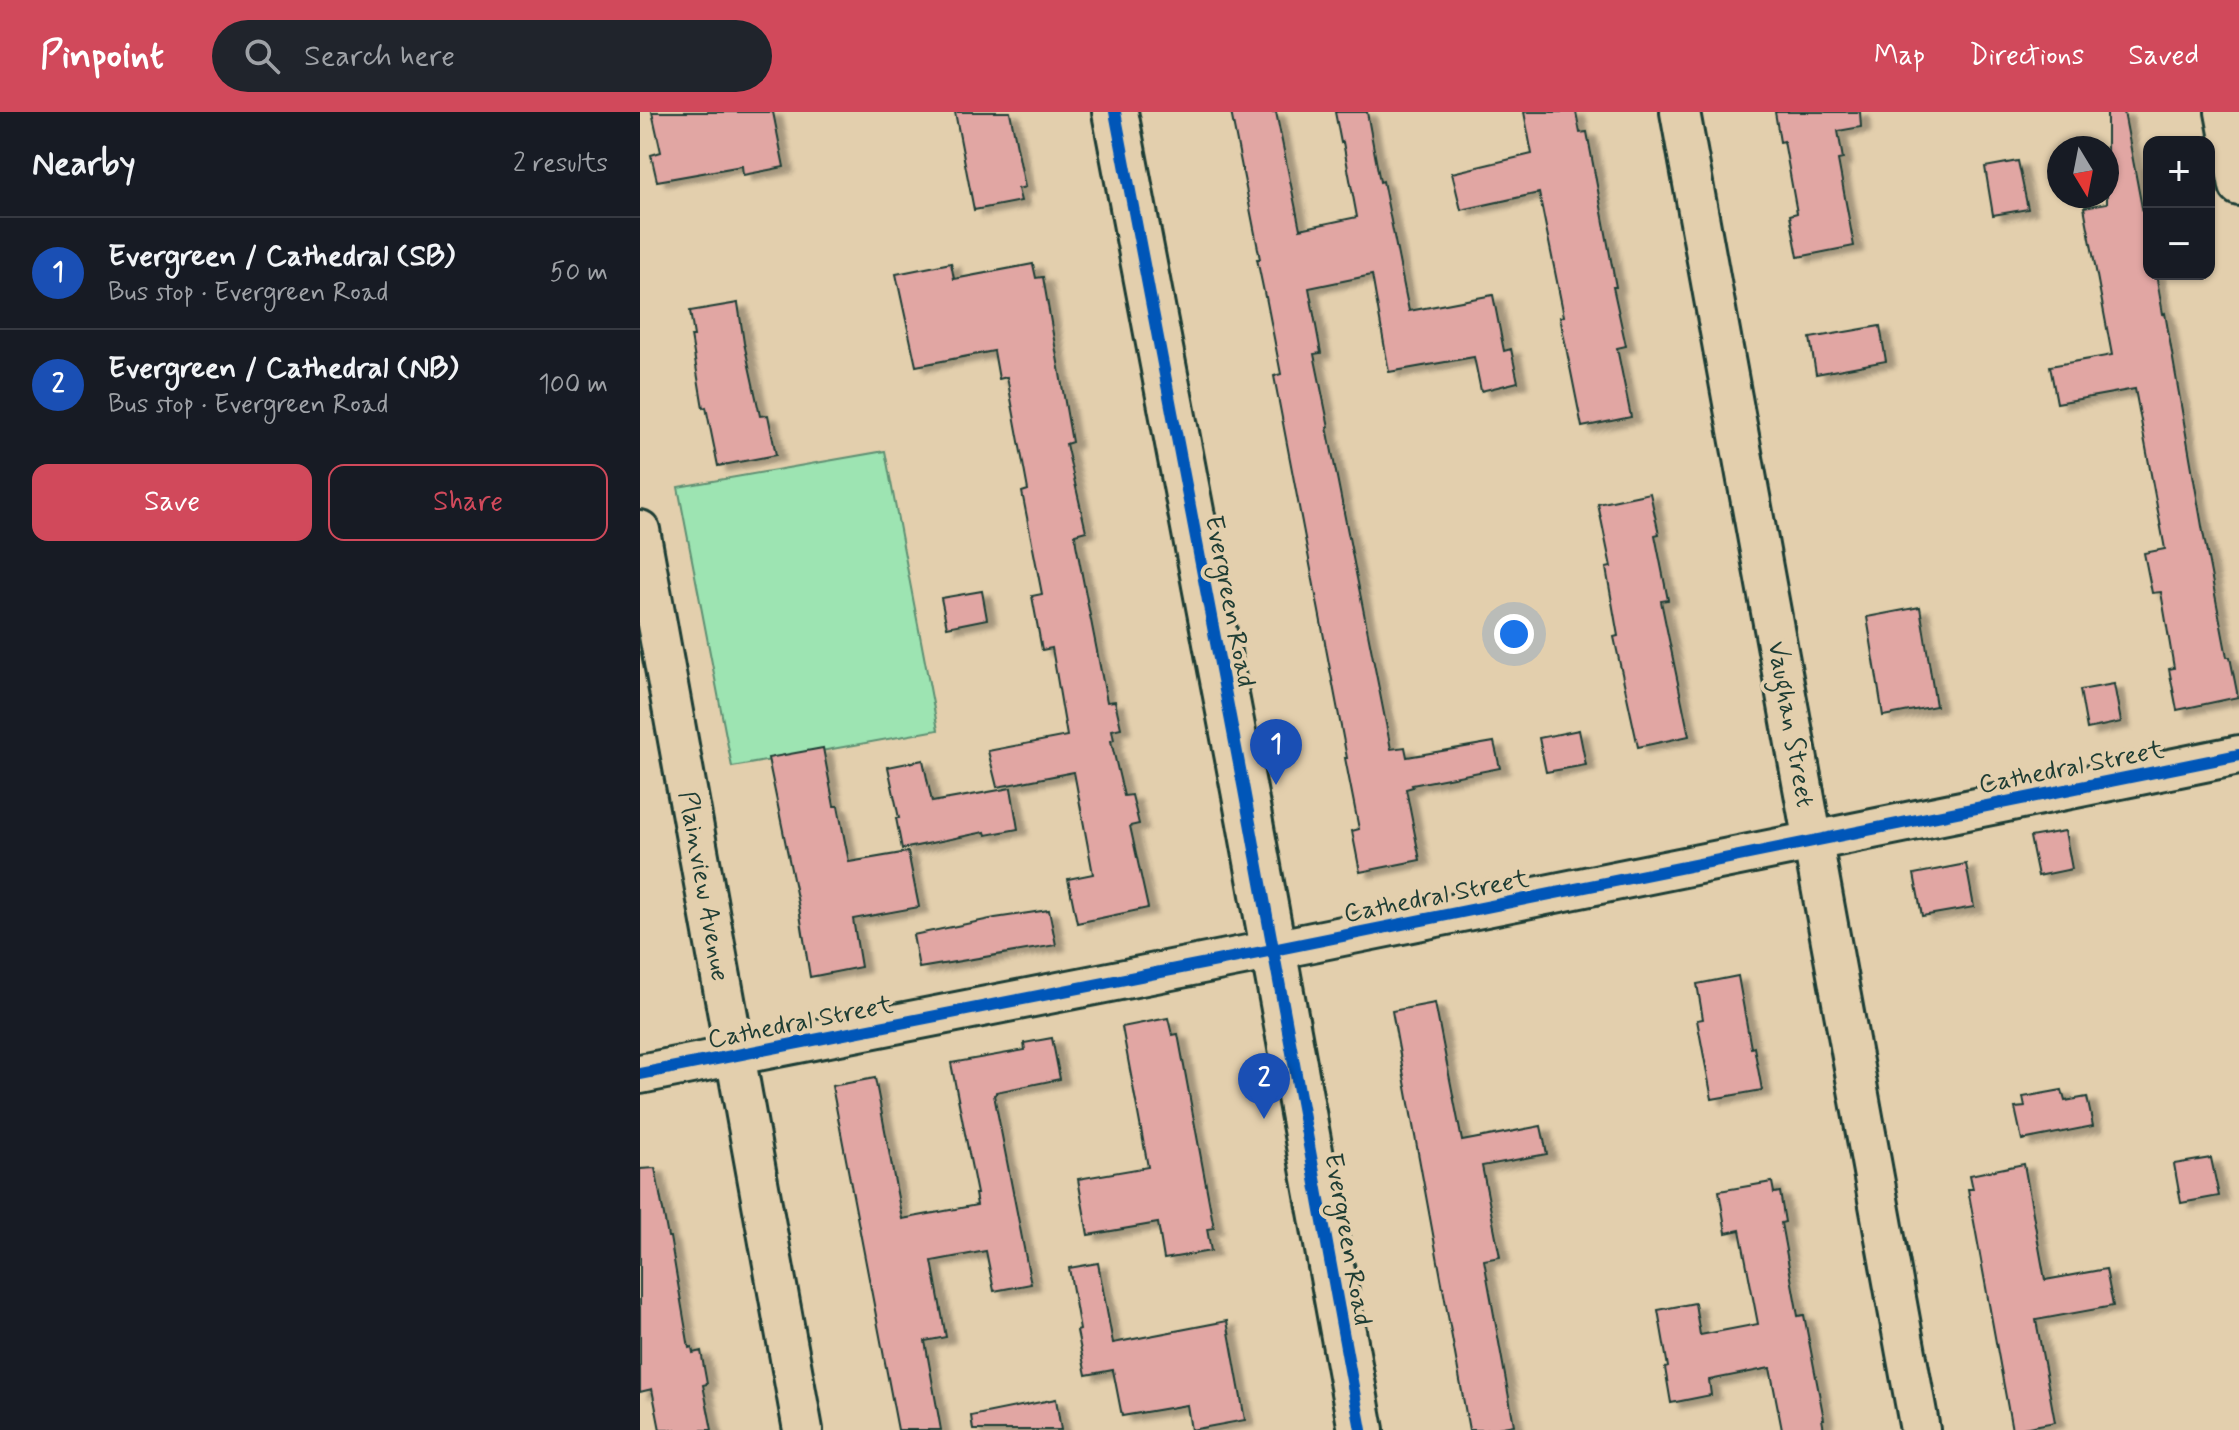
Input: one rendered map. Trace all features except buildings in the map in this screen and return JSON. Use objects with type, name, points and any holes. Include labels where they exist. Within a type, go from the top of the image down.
[{"type":"street","name":"Evergreen Road","points":[[1115,112],[1361,1430]]},
{"type":"street","name":"Vaughan Street","points":[[1680,112],[1920,1430]]},
{"type":"street","points":[[2225,112],[2239,186]]},
{"type":"street","name":"Plainview Avenue","points":[[640,530],[803,1430]]},
{"type":"street","name":"Cathedral Street","points":[[640,1074],[2239,755]]},
{"type":"green space","points":[[885,451],[938,730],[732,767],[678,487]]},
{"type":"cycle path","points":[[1115,112],[1244,790],[1361,1430]]},
{"type":"cycle path","points":[[640,1074],[2239,755]]},
{"type":"place","name":"Evergreen / Cathedral (SB)","points":[[1276,785]]},
{"type":"place","name":"Evergreen / Cathedral (NB)","points":[[1264,1119]]}]
